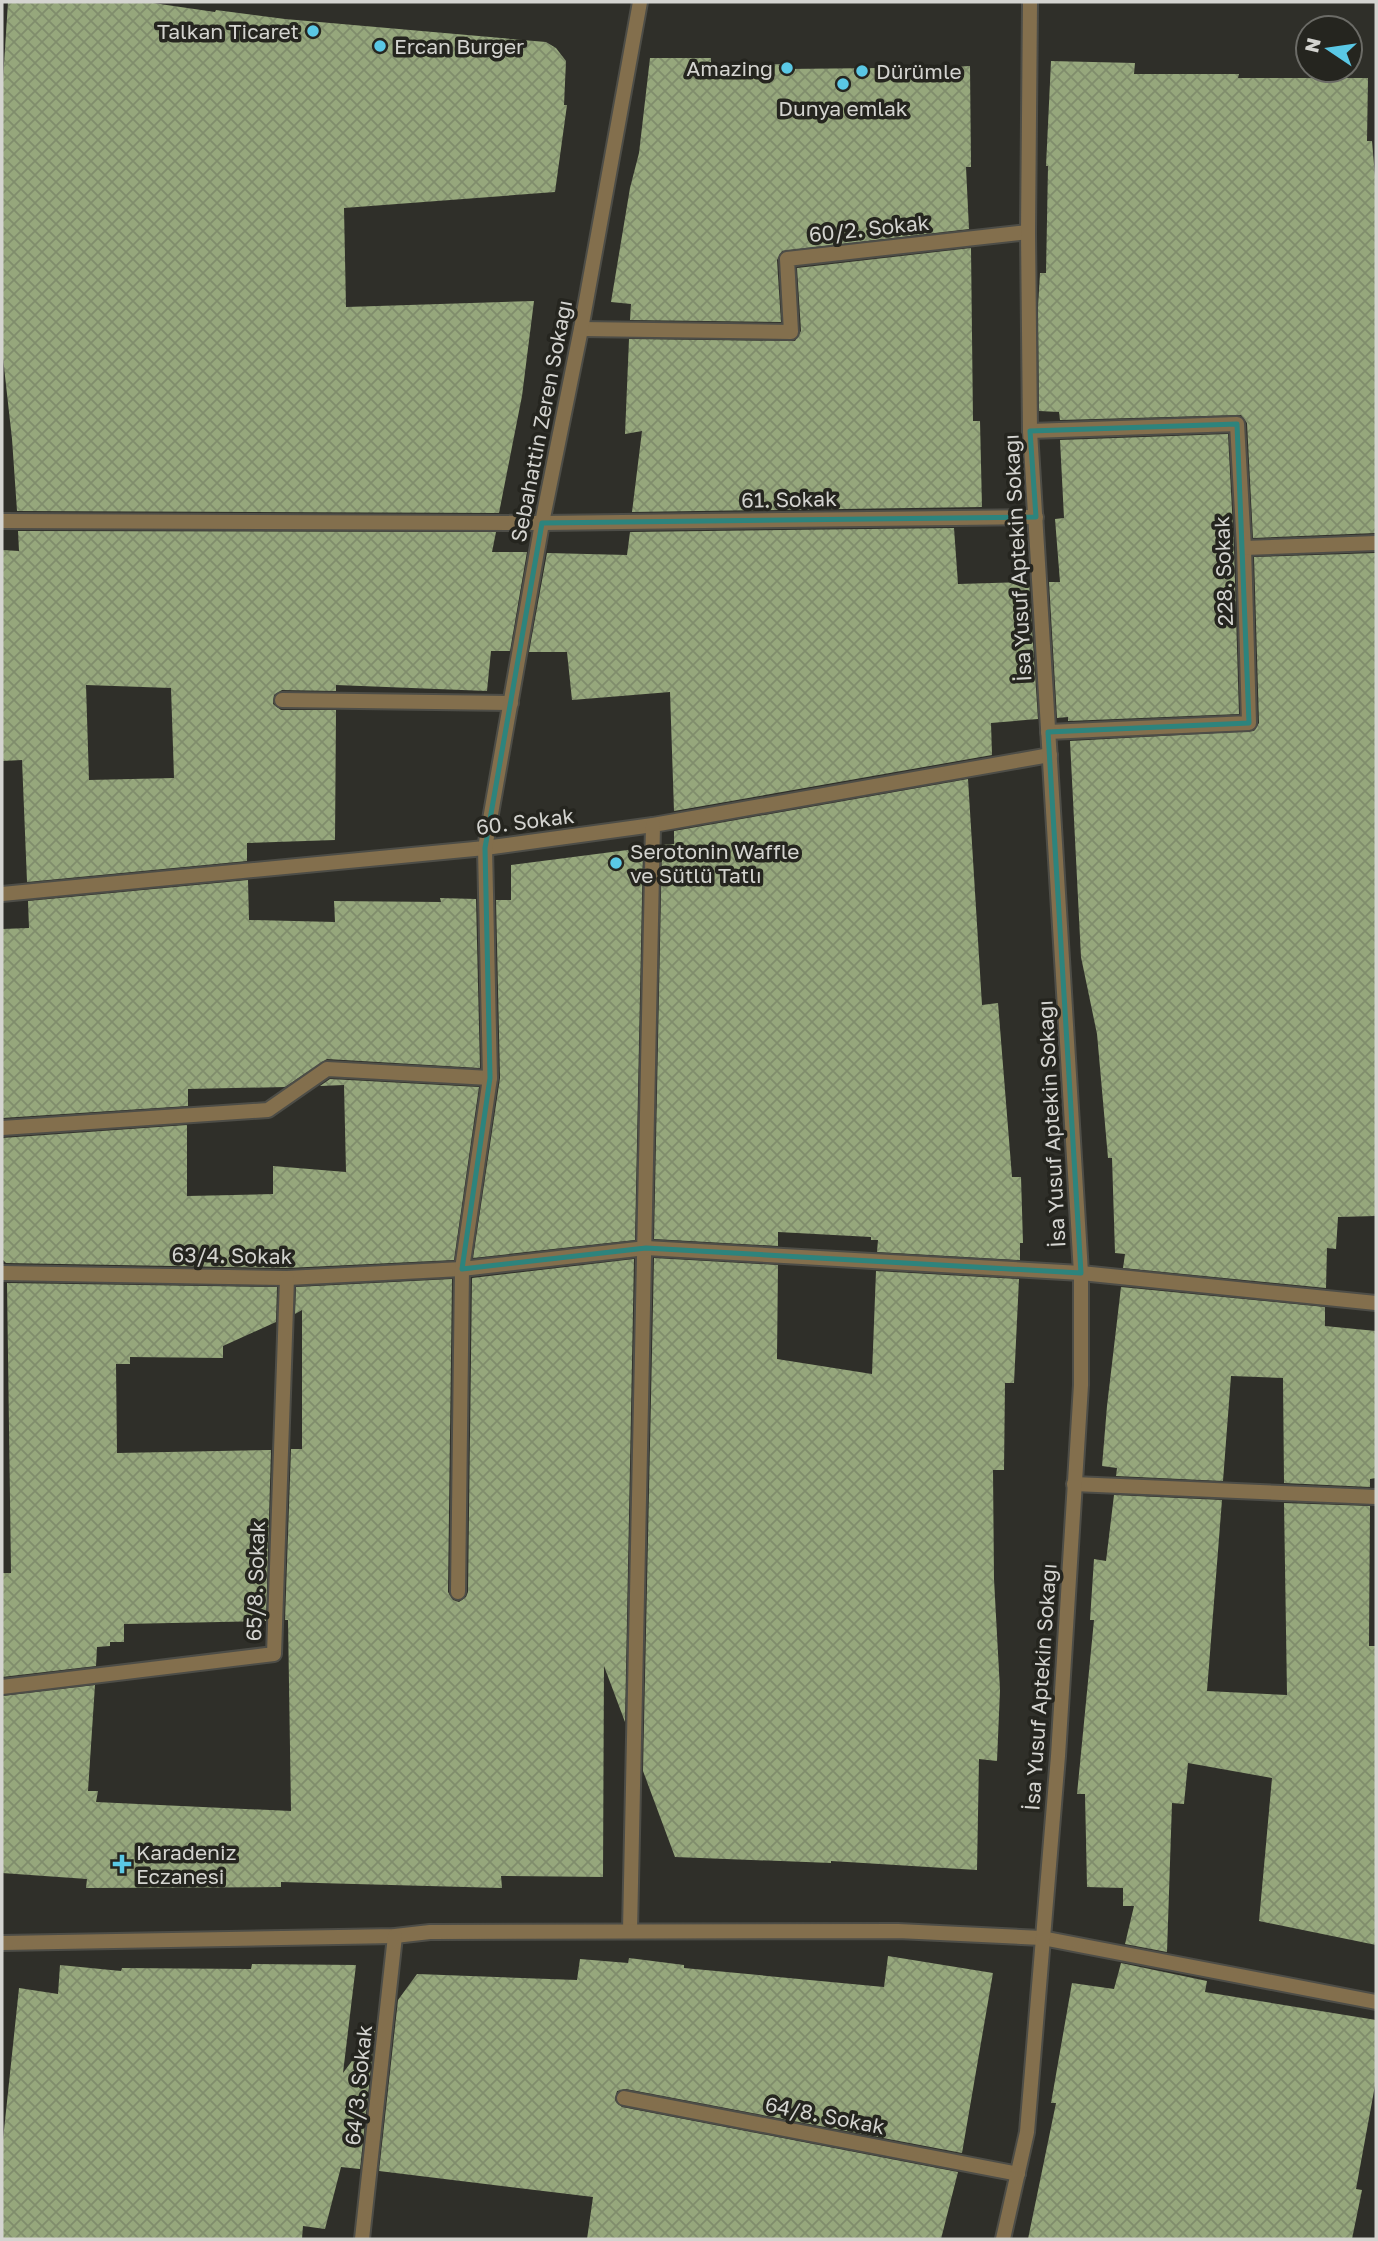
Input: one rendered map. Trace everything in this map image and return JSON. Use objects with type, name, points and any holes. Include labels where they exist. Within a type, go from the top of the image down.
[{"type":"street","name":"Sebahattin Zeren Sokağı","points":[[458,1592],[462,1269],[490,1078],[485,848],[542,523],[581,329],[640,2]]},
{"type":"street","name":"İsa Yusuf Aptekin Sokağı","points":[[1003,2239],[1027,2132],[1058,1756],[1081,1385],[1081,1273],[1030,431],[1030,2]]},
{"type":"street","name":"60/2. Sokak","points":[[581,329],[790,332],[787,259],[1028,232]]},
{"type":"street","name":"228. Sokak","points":[[1030,431],[1237,424],[1249,723],[1048,732]]},
{"type":"street","name":"61. Sokak","points":[[2,521],[542,523],[1036,517]]},
{"type":"street","points":[[1244,548],[1376,542]]},
{"type":"street","points":[[282,700],[511,702]]},
{"type":"street","name":"60. Sokak","points":[[2,894],[485,848],[653,825],[1050,755]]},
{"type":"street","points":[[630,1931],[653,825]]},
{"type":"street","points":[[2,1128],[268,1110],[327,1069],[490,1078]]},
{"type":"street","name":"63/4. Sokak","points":[[2,1273],[287,1278],[462,1269],[646,1248],[1081,1273],[1376,1303]]},
{"type":"street","name":"65/8. Sokak","points":[[2,1687],[274,1654],[287,1278]]},
{"type":"street","points":[[1074,1484],[1376,1497]]},
{"type":"street","points":[[2,1943],[395,1936],[430,1932],[898,1931],[1042,1938],[1376,2002]]},
{"type":"street","name":"64/3. Sokak","points":[[362,2239],[395,1936]]},
{"type":"street","name":"64/8. Sokak","points":[[624,2098],[1018,2174]]},
{"type":"highlighted area","points":[[1237,424],[1249,723],[1048,732],[1081,1273],[646,1248],[462,1269],[490,1078],[485,848],[542,523],[1036,517],[1030,431]]},
{"type":"building","points":[[8,2],[146,2],[285,19],[546,42],[556,48],[566,61],[564,105],[567,105],[555,192],[344,208],[346,307],[534,301],[522,396],[499,513],[17,511],[2,349],[2,95]]},
{"type":"building","points":[[650,58],[711,58],[711,66],[784,64],[784,69],[879,68],[879,71],[970,66],[971,167],[966,167],[969,229],[782,251],[777,260],[781,322],[630,320],[631,304],[611,302],[630,188],[639,153]]},
{"type":"building","points":[[1051,61],[1135,63],[1134,74],[1239,74],[1238,78],[1294,78],[1294,84],[1364,84],[1364,78],[1368,78],[1367,141],[1372,141],[1376,188],[1376,533],[1253,538],[1247,423],[1241,415],[1060,420],[1059,412],[1039,411],[1038,307],[1040,273],[1046,273],[1046,166]]},
{"type":"building","points":[[971,248],[973,421],[980,421],[982,507],[632,512],[642,431],[625,434],[629,339],[795,341],[801,331],[797,268]]},
{"type":"building","points":[[1228,434],[1239,714],[1068,721],[1068,717],[1057,718],[1049,582],[1060,582],[1055,519],[1064,518],[1060,440]]},
{"type":"building","points":[[954,528],[958,584],[1029,582],[1038,719],[991,723],[992,755],[674,811],[670,692],[572,700],[567,652],[529,652],[547,553],[627,555],[630,532]]},
{"type":"building","points":[[18,531],[496,532],[492,552],[527,552],[510,651],[491,651],[487,691],[336,685],[336,691],[282,690],[274,695],[273,704],[281,710],[336,710],[335,840],[247,843],[247,861],[27,882],[22,760],[2,761],[2,550],[19,551]],"holes":[[[86,685],[171,688],[174,778],[89,780]]]},
{"type":"building","points":[[1376,553],[1376,1216],[1338,1217],[1336,1249],[1327,1248],[1326,1288],[1123,1268],[1125,1254],[1115,1253],[1112,1158],[1108,1158],[1097,1034],[1081,957],[1070,741],[1254,731],[1259,723],[1254,557]]},
{"type":"building","points":[[968,779],[982,1005],[998,1003],[1012,1177],[1021,1177],[1023,1243],[1020,1243],[1020,1260],[877,1252],[878,1240],[871,1240],[871,1237],[778,1232],[778,1246],[654,1239],[662,845],[674,844],[674,831]]},
{"type":"building","points":[[643,848],[635,1240],[473,1258],[500,1078],[496,900],[511,900],[511,865]]},
{"type":"building","points":[[248,880],[249,920],[335,922],[334,901],[441,902],[440,898],[476,899],[480,1068],[327,1059],[285,1087],[188,1089],[188,1106],[2,1118],[2,929],[29,928],[28,901]]},
{"type":"building","points":[[330,1079],[479,1087],[454,1260],[287,1268],[6,1263],[2,1259],[2,1138],[187,1125],[187,1196],[273,1194],[273,1166],[346,1172],[344,1085],[320,1086]]},
{"type":"building","points":[[654,1258],[778,1265],[777,1359],[872,1374],[876,1271],[1019,1279],[1014,1383],[1005,1383],[1004,1470],[993,1470],[994,1579],[1000,1690],[997,1761],[979,1759],[977,1870],[831,1861],[675,1857],[643,1771]]},
{"type":"building","points":[[634,1259],[625,1722],[604,1666],[603,1877],[501,1876],[502,1888],[281,1882],[281,1887],[86,1888],[87,1879],[2,1873],[2,1696],[95,1685],[88,1791],[98,1791],[96,1802],[291,1811],[288,1620],[285,1620],[291,1449],[302,1449],[302,1310],[295,1314],[296,1287],[452,1279],[448,1592],[453,1600],[459,1602],[468,1592],[472,1278]]},
{"type":"building","points":[[7,1283],[277,1287],[276,1322],[223,1346],[223,1358],[130,1357],[130,1364],[116,1364],[117,1453],[271,1450],[266,1621],[124,1624],[124,1642],[110,1642],[110,1646],[97,1647],[96,1666],[2,1677],[2,1573],[11,1573]]},
{"type":"building","points":[[1121,1287],[1325,1307],[1325,1326],[1376,1331],[1376,1478],[1370,1479],[1370,1487],[1284,1483],[1283,1378],[1231,1376],[1223,1481],[1116,1476],[1117,1468],[1102,1466]]},
{"type":"building","points":[[1114,1495],[1222,1500],[1207,1691],[1287,1695],[1284,1503],[1370,1506],[1369,1646],[1376,1646],[1376,1945],[1259,1921],[1272,1778],[1188,1763],[1184,1804],[1172,1803],[1167,1952],[1125,1944],[1134,1906],[1123,1906],[1123,1888],[1087,1887],[1085,1794],[1077,1794],[1094,1620],[1090,1620],[1094,1559],[1106,1561]]},
{"type":"building","points":[[888,1956],[993,1973],[962,2153],[626,2089],[617,2091],[615,2100],[622,2107],[958,2172],[941,2239],[587,2239],[593,2197],[379,2171],[398,2000],[417,1974],[577,1980],[580,1959],[628,1963],[629,1958],[684,1965],[684,1968],[884,1987]]},
{"type":"building","points":[[1121,1963],[1207,1981],[1205,1992],[1376,2020],[1376,2080],[1356,2189],[1362,2190],[1352,2239],[1028,2239],[1056,2103],[1051,2103],[1072,1983],[1114,1989]]},
{"type":"building","points":[[252,1964],[356,1965],[343,2073],[375,2030],[360,2169],[341,2167],[325,2229],[303,2226],[302,2239],[2,2239],[2,2149],[19,1988],[58,1994],[60,1965],[121,1971],[122,1968],[251,1969]]},
{"type":"place","name":"Talkan Ticaret","points":[[313,31]]},
{"type":"place","name":"Ercan Burger","points":[[380,46]]},
{"type":"place","name":"Amazing","points":[[787,68]]},
{"type":"place","name":"Dürümle","points":[[862,71]]},
{"type":"place","name":"Dunya emlak","points":[[843,84]]},
{"type":"place","name":"Serotonin Waffle ve Sütlü Tatlı","points":[[616,863]]},
{"type":"place","name":"Karadeniz Eczanesi","points":[[122,1864]]}]
